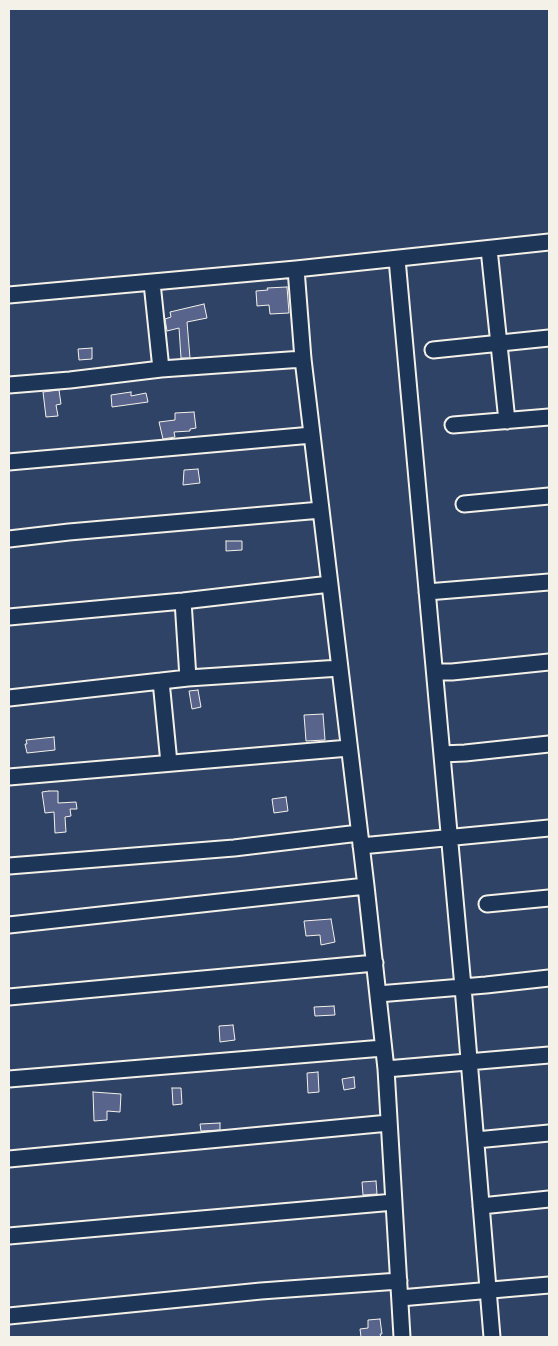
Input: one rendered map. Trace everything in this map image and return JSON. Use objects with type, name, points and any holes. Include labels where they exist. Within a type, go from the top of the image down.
[{"type":"street","points":[[9,296],[397,259],[549,242]]},
{"type":"street","points":[[489,249],[507,420]]},
{"type":"street","points":[[397,259],[463,987],[492,1337]]},
{"type":"street","points":[[296,269],[303,358],[384,1048],[402,1337]]},
{"type":"street","points":[[152,283],[161,368]]},
{"type":"street","points":[[433,350],[549,338]]},
{"type":"street","points":[[9,385],[70,380],[161,368],[303,358]]},
{"type":"street","points":[[453,425],[549,417]]},
{"type":"street","points":[[9,462],[312,435]]},
{"type":"street","points":[[464,504],[549,496]]},
{"type":"street","points":[[9,539],[321,510]]},
{"type":"street","points":[[427,592],[549,582]]},
{"type":"street","points":[[9,616],[183,601],[330,584]]},
{"type":"street","points":[[183,601],[188,678]]},
{"type":"street","points":[[434,672],[452,672],[549,662]]},
{"type":"street","points":[[9,698],[188,678],[340,668]]},
{"type":"street","points":[[161,681],[169,763]]},
{"type":"street","points":[[442,754],[465,754],[549,744]]},
{"type":"street","points":[[9,777],[349,748]]},
{"type":"street","points":[[9,866],[234,848],[360,840],[449,838],[549,828]]},
{"type":"street","points":[[9,925],[366,886]]},
{"type":"street","points":[[487,904],[549,898]]},
{"type":"street","points":[[9,997],[375,963]]},
{"type":"street","points":[[378,994],[549,978]]},
{"type":"street","points":[[9,1079],[384,1048]]},
{"type":"street","points":[[386,1069],[549,1055]]},
{"type":"street","points":[[9,1159],[389,1123]]},
{"type":"street","points":[[476,1140],[549,1133]]},
{"type":"street","points":[[481,1206],[549,1199]]},
{"type":"street","points":[[9,1236],[394,1202]]},
{"type":"street","points":[[9,1316],[261,1291],[399,1281]]},
{"type":"street","points":[[400,1298],[549,1285]]},
{"type":"building","points":[[287,287],[289,313],[270,314],[269,305],[257,306],[256,291],[268,290],[267,288]]},
{"type":"building","points":[[204,304],[207,318],[187,322],[190,358],[181,358],[179,328],[167,331],[165,319],[171,317],[170,312]]},
{"type":"building","points":[[92,348],[92,359],[79,360],[78,349]]},
{"type":"building","points":[[59,390],[61,404],[56,405],[58,416],[46,417],[43,392]]},
{"type":"building","points":[[131,392],[131,396],[146,393],[148,402],[112,407],[111,395]]},
{"type":"building","points":[[194,412],[196,428],[190,429],[190,431],[174,432],[175,437],[163,439],[159,422],[175,420],[175,413]]},
{"type":"building","points":[[198,469],[200,483],[183,485],[184,470]]},
{"type":"building","points":[[226,541],[242,541],[242,550],[226,551]]},
{"type":"building","points":[[198,690],[201,707],[192,709],[189,691]]},
{"type":"building","points":[[323,714],[325,740],[306,741],[304,715]]},
{"type":"building","points":[[54,737],[55,750],[27,753],[26,740]]},
{"type":"building","points":[[58,791],[58,803],[76,802],[77,809],[70,809],[71,816],[65,817],[66,832],[55,833],[54,812],[45,813],[42,792]]},
{"type":"building","points":[[286,797],[288,811],[274,813],[272,799]]},
{"type":"building","points":[[331,919],[335,942],[321,945],[320,935],[306,936],[304,921]]},
{"type":"building","points":[[334,1006],[335,1015],[315,1016],[314,1007]]},
{"type":"building","points":[[233,1025],[235,1040],[220,1042],[219,1026]]},
{"type":"building","points":[[318,1072],[319,1092],[308,1093],[307,1073]]},
{"type":"building","points":[[354,1077],[355,1088],[344,1090],[342,1079]]},
{"type":"building","points":[[172,1088],[181,1088],[182,1104],[173,1105]]},
{"type":"building","points":[[93,1092],[121,1094],[120,1112],[107,1111],[107,1120],[94,1121]]},
{"type":"building","points":[[220,1123],[220,1130],[201,1131],[200,1124]]},
{"type":"building","points":[[376,1181],[377,1194],[363,1195],[362,1182]]},
{"type":"building","points":[[380,1319],[381,1337],[361,1337],[360,1329],[368,1328],[368,1320]]}]
